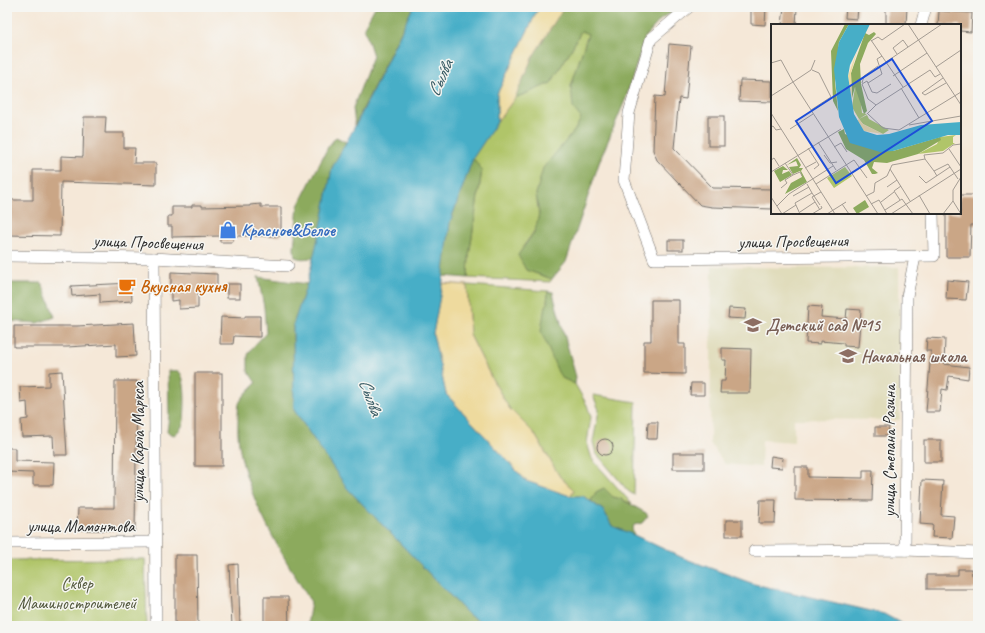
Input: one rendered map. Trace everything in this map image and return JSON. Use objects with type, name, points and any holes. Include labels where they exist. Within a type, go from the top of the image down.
[{"type":"street","name":"улица Просвещения","points":[[689,7],[651,39],[629,113],[624,180],[654,260],[934,256],[933,214]]},
{"type":"street","points":[[922,24],[926,7]]},
{"type":"street","name":"улица Просвещения","points":[[7,256],[154,258],[288,266]]},
{"type":"street","name":"улица Степана Разина","points":[[905,550],[907,296],[915,257]]},
{"type":"street","name":"улица Карла Маркса","points":[[154,258],[156,626]]},
{"type":"street","name":"улица Мамонтова","points":[[7,543],[156,542]]},
{"type":"street","points":[[754,551],[905,550],[978,553]]},
{"type":"shaded area","points":[[712,266],[796,268],[899,267],[900,420],[794,419],[794,442],[762,440],[761,467],[725,464],[710,443]]},
{"type":"green space","points":[[375,7],[413,7],[355,125],[353,108],[373,56],[364,27]]},
{"type":"green space","points":[[564,7],[680,7],[661,19],[645,37],[626,98],[600,160],[566,262],[552,279],[526,270],[518,255],[535,231],[539,214],[536,194],[543,168],[575,130],[581,118],[573,108],[571,86],[588,34],[581,31],[551,83],[515,98],[532,58]]},
{"type":"green space","points":[[581,31],[588,34],[571,86],[582,118],[536,194],[538,221],[534,232],[524,245],[526,270],[552,279],[550,282],[468,278],[469,256],[482,170],[473,158],[515,98],[551,83]]},
{"type":"green space","points":[[336,137],[346,142],[332,168],[314,258],[297,258],[295,257],[294,248],[298,206],[328,147]]},
{"type":"green space","points":[[473,158],[482,170],[469,256],[468,278],[443,276],[450,222]]},
{"type":"green space","points":[[258,277],[307,284],[293,325],[294,410],[347,488],[469,615],[488,626],[307,626],[311,602],[286,561],[251,491],[239,443],[239,404],[256,383],[248,371],[248,355],[252,348],[266,333],[264,307]]},
{"type":"green space","points":[[7,283],[42,283],[55,317],[37,323],[7,321]]},
{"type":"green space","points":[[467,285],[548,291],[547,304],[544,312],[562,378],[575,384],[587,405],[591,417],[587,443],[592,459],[632,504],[613,497],[604,488],[596,492],[591,501],[583,496],[570,496],[574,490],[560,477],[534,433],[509,408],[491,377],[470,335]]},
{"type":"green space","points":[[548,291],[553,292],[576,377],[575,384],[562,378],[558,372],[541,331],[547,304]]},
{"type":"green space","points":[[168,371],[178,371],[183,379],[184,386],[185,402],[183,422],[180,429],[174,435],[167,432],[169,415]]},
{"type":"green space","points":[[593,395],[636,402],[634,495],[628,491],[596,453],[593,442],[599,410]]},
{"type":"green space","points":[[604,488],[613,497],[621,499],[646,513],[648,516],[642,523],[634,525],[632,529],[634,535],[612,526],[604,511],[591,501],[596,492]]},
{"type":"green space","name":"Сквер Машиностроителей","points":[[145,559],[147,626],[7,626],[7,560]]},
{"type":"sand","points":[[539,7],[564,7],[532,58],[515,98],[497,122],[497,94]]},
{"type":"sand","points":[[442,283],[467,285],[470,335],[491,377],[509,408],[534,433],[560,477],[574,490],[570,496],[526,481],[446,394],[433,334]]},
{"type":"water","name":"Сы́лва","points":[[413,7],[539,7],[497,94],[497,122],[473,158],[450,222],[443,280],[433,334],[446,394],[526,481],[570,496],[583,496],[604,511],[612,526],[683,558],[754,584],[884,614],[906,626],[488,626],[469,615],[347,488],[294,410],[293,325],[307,284],[323,217],[332,168],[360,117]]},
{"type":"building","points":[[751,7],[766,7],[765,25],[751,24]]},
{"type":"building","points":[[784,7],[797,8],[796,24],[782,24]]},
{"type":"building","points":[[846,7],[858,7],[857,19],[845,18]]},
{"type":"building","points":[[886,7],[907,7],[906,24],[886,24]]},
{"type":"building","points":[[939,11],[972,13],[971,32],[961,31],[961,24],[938,24]]},
{"type":"building","points":[[669,44],[691,46],[686,99],[679,98],[674,148],[713,188],[771,189],[771,209],[712,207],[700,205],[657,160],[653,150],[655,96],[665,97]]},
{"type":"building","points":[[740,80],[771,81],[771,102],[739,101]]},
{"type":"building","points":[[708,116],[724,116],[724,146],[708,146]]},
{"type":"building","points":[[84,117],[106,117],[105,133],[124,133],[124,148],[135,148],[134,163],[156,163],[156,185],[61,182],[60,236],[7,235],[7,200],[33,200],[33,170],[61,170],[61,156],[83,157]]},
{"type":"building","points":[[961,195],[978,195],[978,225],[971,225],[970,257],[946,257],[946,214],[961,214]]},
{"type":"building","points":[[261,204],[261,207],[281,207],[281,236],[233,236],[233,242],[220,242],[220,236],[172,237],[172,226],[168,226],[168,216],[172,216],[172,207],[192,207],[192,205],[202,205],[202,207],[250,206]]},
{"type":"building","points":[[668,240],[683,240],[683,250],[668,250]]},
{"type":"building","points":[[171,272],[217,274],[217,291],[198,290],[198,308],[179,309],[179,300],[171,301]]},
{"type":"building","points":[[947,280],[968,282],[966,300],[946,299]]},
{"type":"building","points":[[131,283],[132,301],[100,303],[100,294],[72,296],[71,286]]},
{"type":"building","points":[[227,284],[240,284],[240,298],[227,298]]},
{"type":"building","points":[[651,300],[679,300],[679,344],[685,344],[685,374],[644,373],[644,341],[651,341]]},
{"type":"building","points":[[808,306],[822,307],[821,317],[846,319],[847,309],[861,310],[858,347],[844,346],[844,343],[820,341],[820,344],[806,343]]},
{"type":"building","points":[[729,308],[746,309],[745,319],[728,318]]},
{"type":"building","points":[[245,316],[260,316],[260,337],[234,336],[233,344],[220,344],[221,317],[245,318]]},
{"type":"building","points":[[134,323],[136,356],[116,357],[116,344],[67,347],[14,347],[14,326],[77,326]]},
{"type":"building","points":[[927,338],[945,339],[944,364],[969,367],[968,379],[949,376],[947,390],[942,389],[940,412],[926,412],[931,351],[926,351]]},
{"type":"building","points":[[722,348],[751,349],[750,393],[720,393],[721,381],[725,381],[726,360],[722,360]]},
{"type":"building","points":[[62,371],[67,455],[54,455],[53,436],[22,437],[21,420],[28,419],[27,402],[21,403],[20,387],[49,386],[49,372]]},
{"type":"building","points":[[195,373],[222,373],[222,466],[195,466]]},
{"type":"building","points":[[115,381],[137,381],[135,531],[77,530],[78,508],[114,508]]},
{"type":"building","points":[[691,383],[704,383],[704,395],[690,395]]},
{"type":"building","points":[[648,422],[658,422],[657,439],[647,439]]},
{"type":"building","points":[[875,427],[889,427],[888,436],[875,436]]},
{"type":"building","points":[[602,439],[608,439],[613,444],[611,453],[608,455],[602,455],[597,450],[597,444]]},
{"type":"building","points":[[924,440],[941,440],[941,462],[924,462]]},
{"type":"building","points":[[7,448],[15,448],[15,461],[54,462],[53,485],[33,485],[33,473],[7,472]]},
{"type":"building","points":[[673,453],[704,453],[704,469],[673,469]]},
{"type":"building","points":[[771,456],[783,458],[782,468],[770,467]]},
{"type":"building","points":[[795,467],[808,467],[808,477],[863,478],[863,470],[873,470],[872,501],[795,500]]},
{"type":"building","points":[[922,480],[943,481],[941,515],[954,516],[952,538],[932,537],[933,525],[920,524]]},
{"type":"building","points":[[760,500],[776,500],[775,523],[759,523]]},
{"type":"building","points":[[726,520],[742,520],[742,536],[726,536]]},
{"type":"building","points":[[175,555],[197,555],[198,626],[175,626]]},
{"type":"building","points":[[238,564],[240,626],[232,626],[229,565]]},
{"type":"building","points":[[958,569],[971,569],[972,575],[977,575],[977,589],[927,589],[927,575],[958,575]]},
{"type":"building","points":[[264,597],[288,597],[289,626],[264,626]]},
{"type":"place","name":"Красное&Белое","points":[[228,230]]},
{"type":"place","name":"Вкусная кухня","points":[[127,286]]},
{"type":"place","name":"Детский сад №15","points":[[753,325]]},
{"type":"place","name":"Начальная школа","points":[[848,356]]}]
